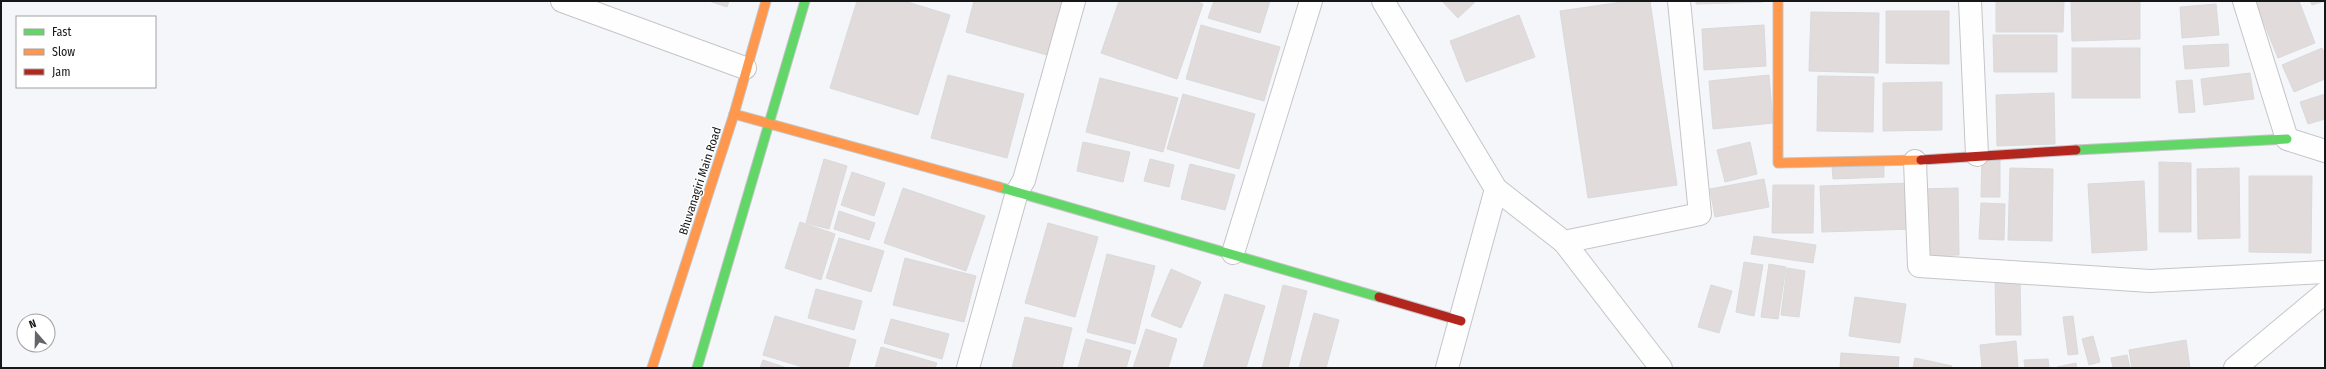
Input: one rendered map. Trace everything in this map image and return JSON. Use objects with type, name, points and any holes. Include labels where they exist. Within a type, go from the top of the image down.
[{"type":"street","points":[[562,1],[745,68]]},
{"type":"street","name":"Bhuvanagiri Main Road","points":[[652,368],[734,114],[745,68],[766,1]]},
{"type":"street","points":[[697,368],[805,1]]},
{"type":"street","points":[[968,368],[1017,192],[1024,180],[1074,1]]},
{"type":"street","points":[[1233,253],[1311,1]]},
{"type":"street","points":[[1383,1],[1496,189],[1564,242],[1661,368]]},
{"type":"street","points":[[1564,242],[1700,214],[1679,1]]},
{"type":"street","points":[[1778,1],[1778,163],[1915,161],[1977,155],[2287,139],[2325,150]]},
{"type":"street","points":[[1970,1],[1977,155]]},
{"type":"street","points":[[2244,1],[2287,139]]},
{"type":"street","points":[[734,114],[1233,253],[1461,321]]},
{"type":"street","points":[[1915,161],[1919,266],[2150,281],[2325,272]]},
{"type":"street","points":[[1447,368],[1496,189]]},
{"type":"street","points":[[2235,368],[2325,293]]},
{"type":"building","points":[[709,1],[729,1],[727,7]]},
{"type":"building","points":[[857,1],[904,1],[950,15],[918,115],[830,88]]},
{"type":"building","points":[[974,1],[1062,1],[1047,55],[966,32]]},
{"type":"building","points":[[1119,1],[1195,1],[1203,4],[1177,79],[1101,53]]},
{"type":"building","points":[[1214,1],[1270,1],[1260,33],[1208,18]]},
{"type":"building","points":[[1442,1],[1476,1],[1458,18]]},
{"type":"building","points":[[1629,1],[1650,1],[1677,185],[1588,198],[1560,11]]},
{"type":"building","points":[[1696,1],[1763,1],[1763,2],[1696,4]]},
{"type":"building","points":[[1996,1],[2064,1],[2063,32],[1996,32]]},
{"type":"building","points":[[2071,1],[2140,1],[2140,39],[2072,41]]},
{"type":"building","points":[[2255,1],[2299,1],[2315,43],[2278,58]]},
{"type":"building","points":[[2310,1],[2325,1],[2312,5]]},
{"type":"building","points":[[2216,4],[2219,35],[2182,38],[2180,7]]},
{"type":"building","points":[[1886,11],[1949,11],[1949,64],[1886,63]]},
{"type":"building","points":[[1811,12],[1879,13],[1878,73],[1809,71]]},
{"type":"building","points":[[1519,15],[1535,57],[1466,82],[1450,41]]},
{"type":"building","points":[[1201,25],[1280,47],[1264,101],[1186,79]]},
{"type":"building","points":[[1764,25],[1766,66],[1704,70],[1702,29]]},
{"type":"building","points":[[1993,35],[2057,35],[2057,72],[1994,72]]},
{"type":"building","points":[[2228,44],[2229,66],[2185,69],[2183,46]]},
{"type":"building","points":[[2072,48],[2140,48],[2140,98],[2072,98]]},
{"type":"building","points":[[2322,48],[2325,54],[2325,79],[2294,92],[2282,65]]},
{"type":"building","points":[[2250,73],[2254,99],[2204,105],[2201,79]]},
{"type":"building","points":[[948,75],[1024,94],[1007,158],[931,138]]},
{"type":"building","points":[[1769,75],[1773,123],[1713,129],[1709,81]]},
{"type":"building","points":[[1818,76],[1874,77],[1873,132],[1817,131]]},
{"type":"building","points":[[1100,78],[1178,98],[1163,152],[1086,132]]},
{"type":"building","points":[[2192,80],[2195,112],[2179,113],[2176,81]]},
{"type":"building","points":[[1942,82],[1942,130],[1883,131],[1883,83]]},
{"type":"building","points":[[2054,93],[2055,144],[1997,146],[1996,95]]},
{"type":"building","points":[[1183,94],[1255,114],[1239,169],[1167,149]]},
{"type":"building","points":[[2325,94],[2325,119],[2308,124],[2300,102]]},
{"type":"building","points":[[1083,142],[1130,152],[1123,182],[1077,171]]},
{"type":"building","points":[[1750,142],[1757,174],[1725,182],[1717,150]]},
{"type":"building","points":[[1982,157],[2000,157],[2000,197],[1981,197]]},
{"type":"building","points":[[824,159],[847,166],[829,229],[806,223]]},
{"type":"building","points":[[1150,159],[1174,165],[1169,187],[1144,181]]},
{"type":"building","points":[[2159,162],[2191,163],[2191,232],[2159,232]]},
{"type":"building","points":[[1190,164],[1235,175],[1225,210],[1181,199]]},
{"type":"building","points":[[1884,164],[1884,177],[1833,179],[1832,166]]},
{"type":"building","points":[[2010,168],[2053,169],[2052,241],[2008,240]]},
{"type":"building","points":[[2239,168],[2240,238],[2198,239],[2197,169]]},
{"type":"building","points":[[852,172],[885,183],[874,216],[841,205]]},
{"type":"building","points":[[2249,176],[2312,176],[2311,253],[2249,252]]},
{"type":"building","points":[[1764,179],[1769,207],[1715,217],[1710,189]]},
{"type":"building","points":[[2144,181],[2147,250],[2092,253],[2088,184]]},
{"type":"building","points":[[1910,183],[1912,229],[1822,232],[1820,186]]},
{"type":"building","points":[[1773,185],[1814,185],[1813,233],[1772,233]]},
{"type":"building","points":[[903,188],[985,216],[966,271],[884,243]]},
{"type":"building","points":[[1958,188],[1959,255],[1921,256],[1920,189]]},
{"type":"building","points":[[1981,203],[2005,204],[2004,240],[1979,239]]},
{"type":"building","points":[[839,211],[875,223],[869,240],[834,229]]},
{"type":"building","points":[[800,222],[835,234],[821,280],[785,268]]},
{"type":"building","points":[[1048,223],[1098,237],[1075,317],[1025,303]]},
{"type":"building","points":[[1754,236],[1816,245],[1813,263],[1751,254]]},
{"type":"building","points":[[839,238],[884,251],[871,292],[826,278]]},
{"type":"building","points":[[1107,254],[1155,266],[1135,344],[1087,332]]},
{"type":"building","points":[[905,258],[976,276],[964,322],[893,305]]},
{"type":"building","points":[[1744,262],[1763,265],[1754,316],[1736,312]]},
{"type":"building","points":[[1769,264],[1786,267],[1778,319],[1761,317]]},
{"type":"building","points":[[1787,268],[1805,271],[1799,317],[1781,315]]},
{"type":"building","points":[[1171,269],[1201,282],[1181,328],[1151,316]]},
{"type":"building","points":[[2020,274],[2021,335],[1996,335],[1995,275]]},
{"type":"building","points":[[1283,285],[1307,291],[1288,368],[1262,368]]},
{"type":"building","points":[[1711,285],[1732,291],[1719,333],[1698,327]]},
{"type":"building","points":[[816,289],[862,301],[854,330],[808,318]]},
{"type":"building","points":[[1225,294],[1265,306],[1246,368],[1203,368]]},
{"type":"building","points":[[1855,297],[1906,304],[1900,343],[1849,336]]},
{"type":"building","points":[[1314,313],[1339,320],[1326,368],[1299,368]]},
{"type":"building","points":[[775,316],[856,340],[848,368],[806,368],[763,355]]},
{"type":"building","points":[[2073,316],[2078,354],[2068,355],[2063,317]]},
{"type":"building","points":[[1025,317],[1072,328],[1062,368],[1012,368]]},
{"type":"building","points":[[891,319],[949,334],[942,359],[884,343]]},
{"type":"building","points":[[1146,329],[1177,339],[1168,368],[1133,368]]},
{"type":"building","points":[[2093,336],[2100,362],[2089,365],[2082,339]]},
{"type":"building","points":[[1086,339],[1131,351],[1126,368],[1078,368]]},
{"type":"building","points":[[2186,340],[2190,368],[2132,368],[2129,350]]},
{"type":"building","points":[[2016,341],[2018,368],[1982,368],[1980,345]]},
{"type":"building","points":[[881,347],[937,363],[935,368],[875,368]]},
{"type":"building","points":[[1841,353],[1899,357],[1898,368],[1840,368]]},
{"type":"building","points":[[2127,355],[2130,368],[2113,368],[2111,358]]},
{"type":"building","points":[[1915,358],[1952,366],[1951,368],[1913,368]]},
{"type":"building","points":[[2048,359],[2049,368],[2025,368],[2024,360]]},
{"type":"building","points":[[763,360],[787,368],[760,368]]},
{"type":"building","points":[[2076,363],[2077,368],[2057,368],[2057,367]]},
{"type":"traffic: fast","points":[[697,368],[805,1]]},
{"type":"traffic: fast","points":[[2076,150],[2287,139]]},
{"type":"traffic: fast","points":[[999,187],[1379,297]]},
{"type":"traffic: slow","points":[[652,368],[734,114],[766,1]]},
{"type":"traffic: slow","points":[[1778,1],[1778,163],[1921,160]]},
{"type":"traffic: slow","points":[[734,114],[999,187]]},
{"type":"traffic: jam","points":[[1921,160],[2076,150]]},
{"type":"traffic: jam","points":[[1379,297],[1461,321]]}]
